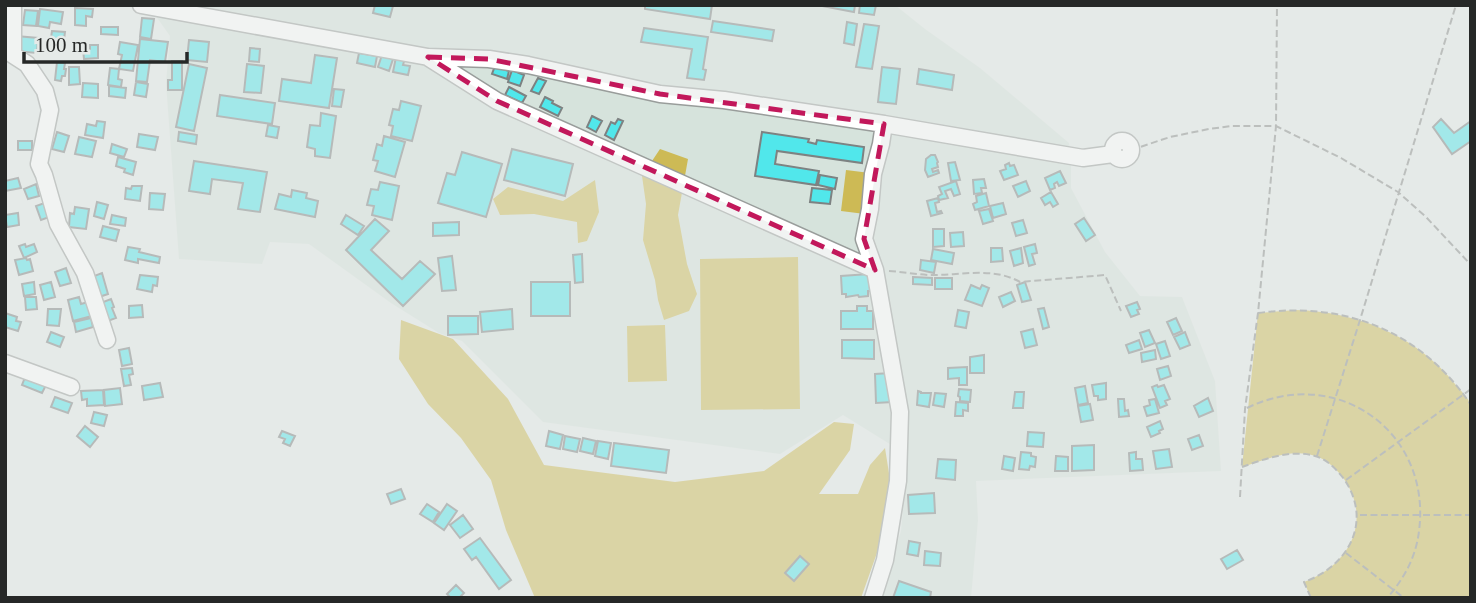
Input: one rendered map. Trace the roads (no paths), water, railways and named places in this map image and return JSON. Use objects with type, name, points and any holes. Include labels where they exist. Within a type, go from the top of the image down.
[{"type":"street","points":[[13,5],[13,55],[27,64],[35,74],[46,91],[50,110],[40,164],[58,224],[85,273],[107,340]]},
{"type":"street","points":[[141,5],[428,57],[489,59],[528,65],[660,94],[724,100],[884,124],[1083,158],[1113,154],[1113,146],[1118,141],[1129,144],[1131,150]]},
{"type":"street","points":[[428,57],[497,101],[875,270]]},
{"type":"street","points":[[873,598],[885,560],[898,481],[900,412],[875,270],[864,239],[873,174],[884,124]]},
{"type":"street","points":[[5,363],[71,387]]}]
